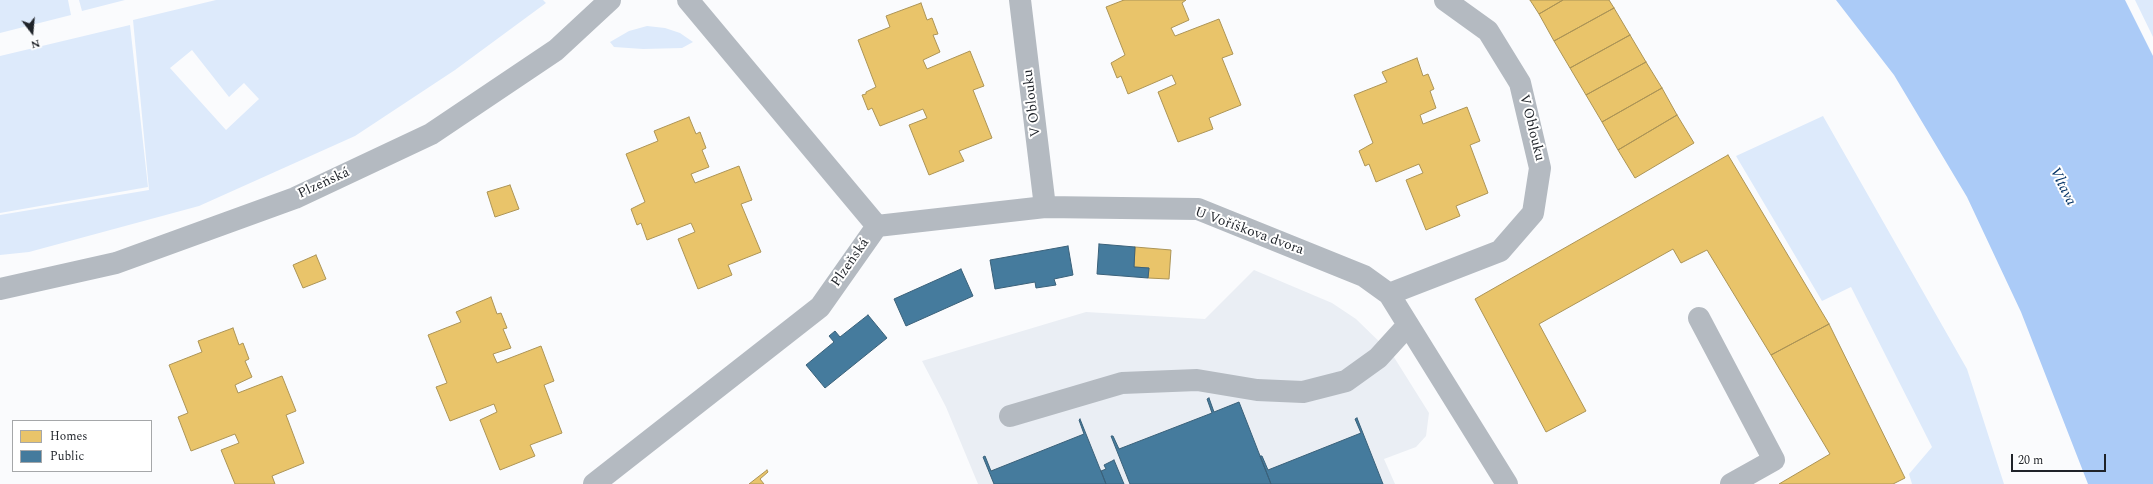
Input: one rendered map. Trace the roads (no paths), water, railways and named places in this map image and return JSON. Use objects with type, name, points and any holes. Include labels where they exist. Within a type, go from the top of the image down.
[{"type":"street","name":"Plzeňská","points":[[0,289],[116,263],[295,198],[431,134],[556,50],[610,0]]},
{"type":"street","name":"Plzeňská","points":[[594,484],[820,306],[877,226],[688,0]]},
{"type":"street","name":"V Oblouku","points":[[1020,0],[1045,207]]},
{"type":"street","name":"V Oblouku","points":[[1389,294],[1500,251],[1533,213],[1540,168],[1520,83],[1488,31],[1445,0]]},
{"type":"street","name":"U Voříškova dvora","points":[[877,226],[1045,207],[1198,209],[1364,276],[1389,294],[1507,484]]},
{"type":"street","points":[[1699,318],[1774,460],[1731,484]]},
{"type":"street","points":[[1010,416],[1122,383],[1197,380],[1257,390],[1303,392],[1346,381],[1378,358],[1408,325]]},
{"type":"water","name":"Vltava","points":[[1836,0],[2125,0],[2153,56],[2153,484],[2088,484],[2021,312],[1967,197],[1894,75]]}]
